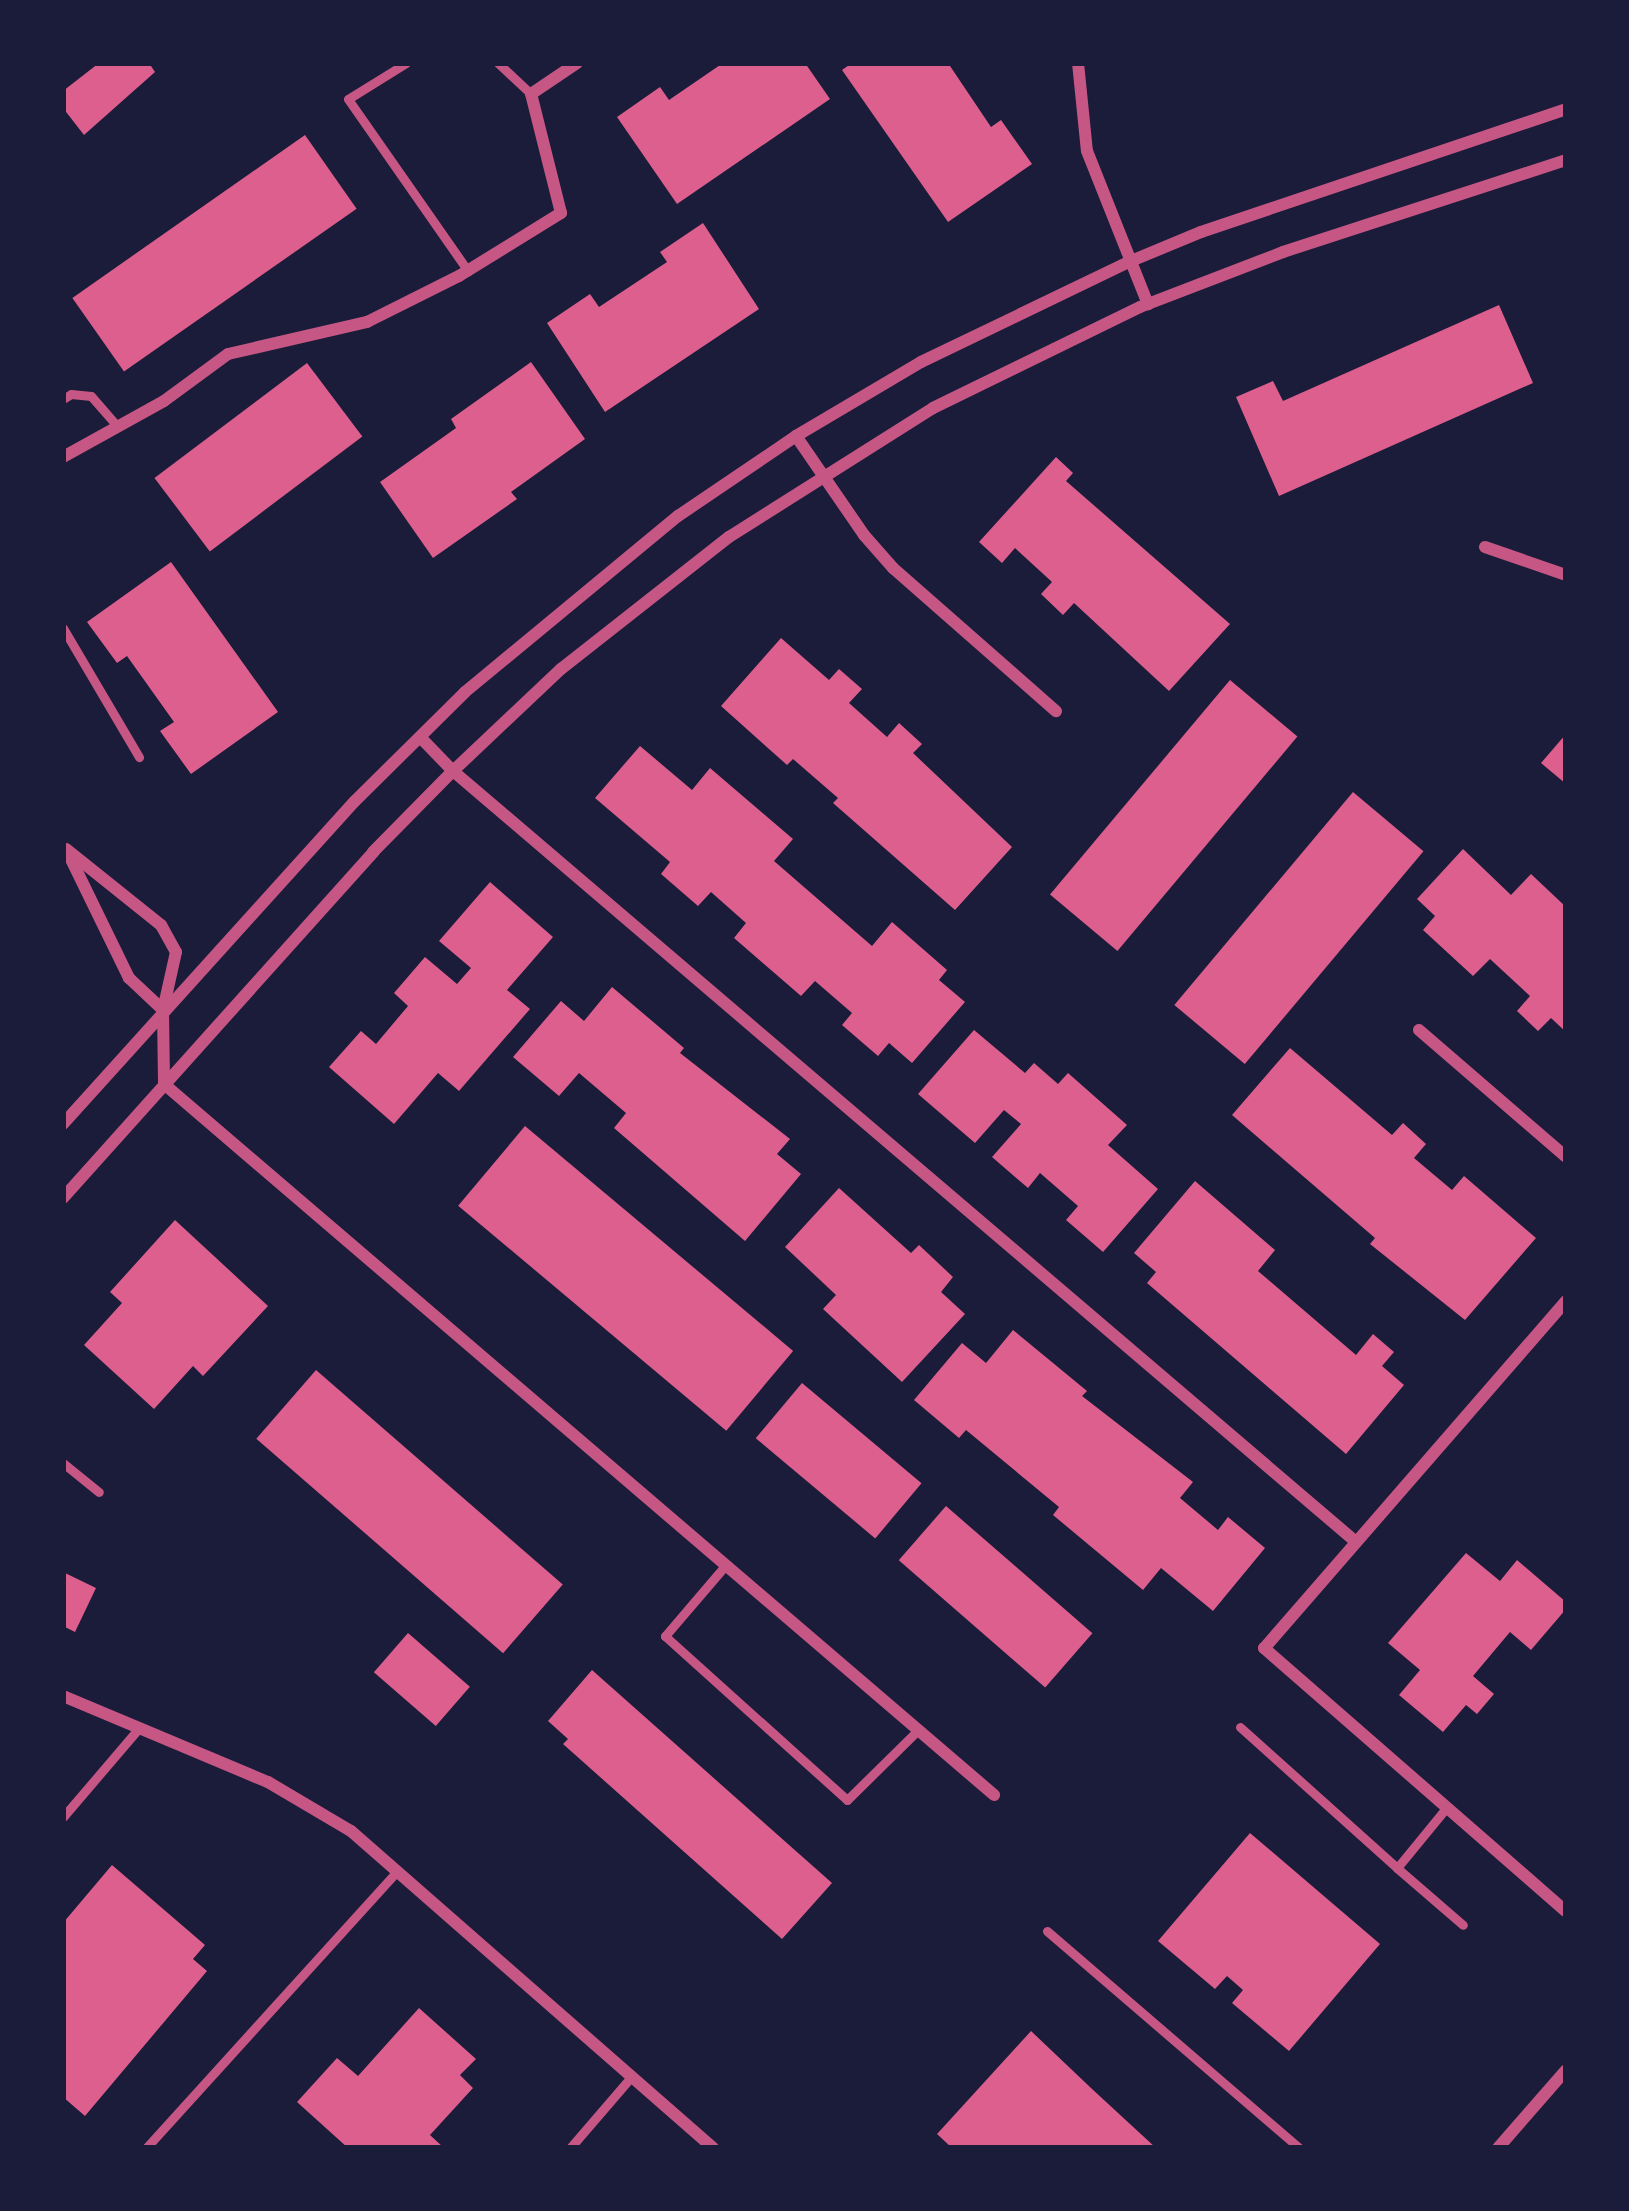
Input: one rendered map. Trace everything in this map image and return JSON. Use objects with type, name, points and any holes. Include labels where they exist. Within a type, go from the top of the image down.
[{"type":"street","points":[[63,457],[164,401],[228,354],[367,322],[468,271],[561,214],[531,94],[578,63]]},
{"type":"street","points":[[1078,63],[1088,151],[1148,304]]},
{"type":"street","points":[[63,1124],[163,1010],[420,737],[567,603],[678,517],[796,436],[920,362],[1131,261],[1201,232],[1566,109]]},
{"type":"street","points":[[63,1198],[373,852],[453,772],[617,621],[824,473],[1001,372],[1148,304],[1282,252],[1566,160]]},
{"type":"street","points":[[796,436],[864,535],[893,568],[1056,711]]},
{"type":"street","points":[[1485,547],[1566,575]]},
{"type":"street","points":[[420,737],[453,772],[1356,1542]]},
{"type":"street","points":[[64,846],[129,978],[163,1010]]},
{"type":"street","points":[[64,846],[161,925],[176,952],[163,1010],[164,1084],[994,1796]]},
{"type":"street","points":[[1419,1030],[1566,1157]]},
{"type":"street","points":[[1566,1301],[1264,1648],[1566,1911]]},
{"type":"street","points":[[63,1696],[310,1803],[397,1871],[713,2148]]},
{"type":"street","points":[[1498,2148],[1566,2070]]},
{"type":"lane","points":[[406,63],[348,99],[468,271]]},
{"type":"lane","points":[[498,63],[531,94]]},
{"type":"lane","points":[[63,400],[71,394],[91,396],[118,427]]},
{"type":"lane","points":[[63,628],[139,757]]},
{"type":"lane","points":[[63,1463],[98,1492]]},
{"type":"lane","points":[[724,1568],[665,1636],[847,1800],[917,1731]]},
{"type":"lane","points":[[1240,1727],[1463,1925]]},
{"type":"lane","points":[[63,1817],[139,1728]]},
{"type":"lane","points":[[1397,1868],[1447,1808]]},
{"type":"lane","points":[[146,2148],[397,1871]]},
{"type":"lane","points":[[1047,1930],[1299,2148]]},
{"type":"lane","points":[[570,2148],[632,2076]]},
{"type":"building","points":[[99,63],[149,63],[155,72],[84,135],[63,108],[63,91]]},
{"type":"building","points":[[723,63],[805,63],[830,99],[677,204],[617,117],[660,87],[669,100]]},
{"type":"building","points":[[852,63],[948,63],[991,127],[1001,120],[1032,164],[948,222],[842,70]]},
{"type":"building","points":[[305,135],[357,209],[124,372],[72,298]]},
{"type":"building","points":[[703,223],[759,309],[605,412],[547,323],[590,294],[599,307],[667,262],[660,252]]},
{"type":"building","points":[[1499,305],[1533,383],[1279,496],[1236,397],[1273,381],[1283,401]]},
{"type":"building","points":[[531,362],[585,439],[511,492],[517,499],[433,558],[380,482],[456,428],[451,419]]},
{"type":"building","points":[[307,363],[362,436],[210,551],[154,478]]},
{"type":"building","points":[[1056,457],[1073,473],[1066,481],[1230,624],[1169,691],[1074,603],[1063,615],[1041,594],[1052,582],[1015,548],[1002,563],[979,542]]},
{"type":"building","points":[[171,562],[278,712],[191,774],[160,731],[174,722],[127,656],[117,663],[87,622]]},
{"type":"building","points":[[781,638],[829,680],[839,669],[862,689],[849,703],[887,737],[899,723],[922,744],[913,753],[1012,847],[955,910],[833,803],[838,798],[793,759],[787,765],[721,706]]},
{"type":"building","points":[[1230,680],[1297,737],[1117,951],[1050,894]]},
{"type":"building","points":[[1566,734],[1566,784],[1541,763]]},
{"type":"building","points":[[640,746],[692,790],[710,768],[793,839],[774,861],[872,946],[892,922],[947,970],[939,980],[965,1002],[912,1063],[889,1043],[878,1056],[842,1025],[852,1013],[815,981],[801,996],[734,938],[746,923],[711,892],[698,906],[661,874],[670,862],[595,798]]},
{"type":"building","points":[[1353,792],[1423,851],[1245,1064],[1174,1005]]},
{"type":"building","points":[[1463,849],[1511,895],[1531,874],[1566,907],[1566,1032],[1551,1018],[1538,1031],[1517,1011],[1530,996],[1490,959],[1473,976],[1423,930],[1435,916],[1417,899]]},
{"type":"building","points":[[490,882],[553,937],[507,990],[530,1009],[459,1091],[438,1073],[394,1124],[329,1067],[361,1031],[376,1044],[408,1006],[394,993],[425,957],[457,984],[471,968],[439,941]]},
{"type":"building","points":[[612,987],[684,1048],[680,1053],[790,1139],[777,1154],[801,1174],[745,1241],[614,1128],[626,1113],[579,1073],[559,1096],[513,1057],[561,1001],[584,1021]]},
{"type":"building","points":[[974,1030],[1025,1073],[1034,1063],[1058,1084],[1068,1073],[1127,1125],[1108,1145],[1158,1189],[1103,1252],[1066,1220],[1078,1206],[1040,1173],[1028,1188],[992,1157],[1021,1124],[1004,1110],[975,1143],[918,1094]]},
{"type":"building","points":[[1290,1048],[1392,1135],[1403,1123],[1426,1144],[1414,1158],[1452,1190],[1464,1176],[1536,1238],[1465,1320],[1370,1244],[1375,1238],[1232,1115]]},
{"type":"building","points":[[525,1126],[793,1351],[726,1431],[458,1206]]},
{"type":"building","points":[[1195,1181],[1275,1250],[1258,1271],[1356,1355],[1373,1334],[1394,1352],[1382,1366],[1404,1385],[1346,1454],[1147,1283],[1156,1272],[1134,1253]]},
{"type":"building","points":[[839,1188],[911,1253],[919,1245],[953,1277],[941,1292],[965,1314],[902,1382],[823,1309],[836,1295],[785,1247]]},
{"type":"building","points":[[175,1220],[268,1306],[203,1376],[193,1366],[154,1409],[84,1345],[122,1303],[110,1292]]},
{"type":"building","points":[[1013,1330],[1087,1391],[1082,1396],[1193,1482],[1180,1498],[1218,1530],[1228,1517],[1265,1548],[1213,1611],[1161,1568],[1143,1590],[1053,1515],[1059,1507],[966,1430],[959,1438],[914,1400],[962,1343],[986,1363]]},
{"type":"building","points":[[316,1370],[563,1585],[503,1653],[256,1439]]},
{"type":"building","points":[[802,1383],[922,1483],[875,1538],[756,1438]]},
{"type":"building","points":[[946,1506],[1092,1633],[1045,1688],[899,1560]]},
{"type":"building","points":[[1466,1553],[1500,1581],[1517,1560],[1566,1602],[1566,1609],[1531,1650],[1510,1632],[1473,1676],[1494,1694],[1477,1714],[1466,1705],[1443,1732],[1399,1695],[1420,1670],[1388,1643]]},
{"type":"building","points":[[63,1572],[96,1588],[75,1632],[63,1626]]},
{"type":"building","points":[[408,1633],[470,1687],[436,1726],[374,1672]]},
{"type":"building","points":[[592,1670],[832,1883],[782,1939],[563,1744],[568,1739],[548,1721]]},
{"type":"building","points":[[1250,1833],[1380,1944],[1289,2051],[1232,2003],[1243,1990],[1227,1976],[1215,1989],[1158,1941]]},
{"type":"building","points":[[112,1865],[205,1945],[193,1959],[207,1971],[85,2116],[63,2097],[63,1923]]},
{"type":"building","points":[[419,2008],[476,2059],[460,2075],[473,2088],[430,2135],[444,2148],[348,2148],[297,2102],[337,2058],[358,2076]]},
{"type":"building","points":[[1031,2031],[1156,2148],[952,2148],[937,2134]]}]
